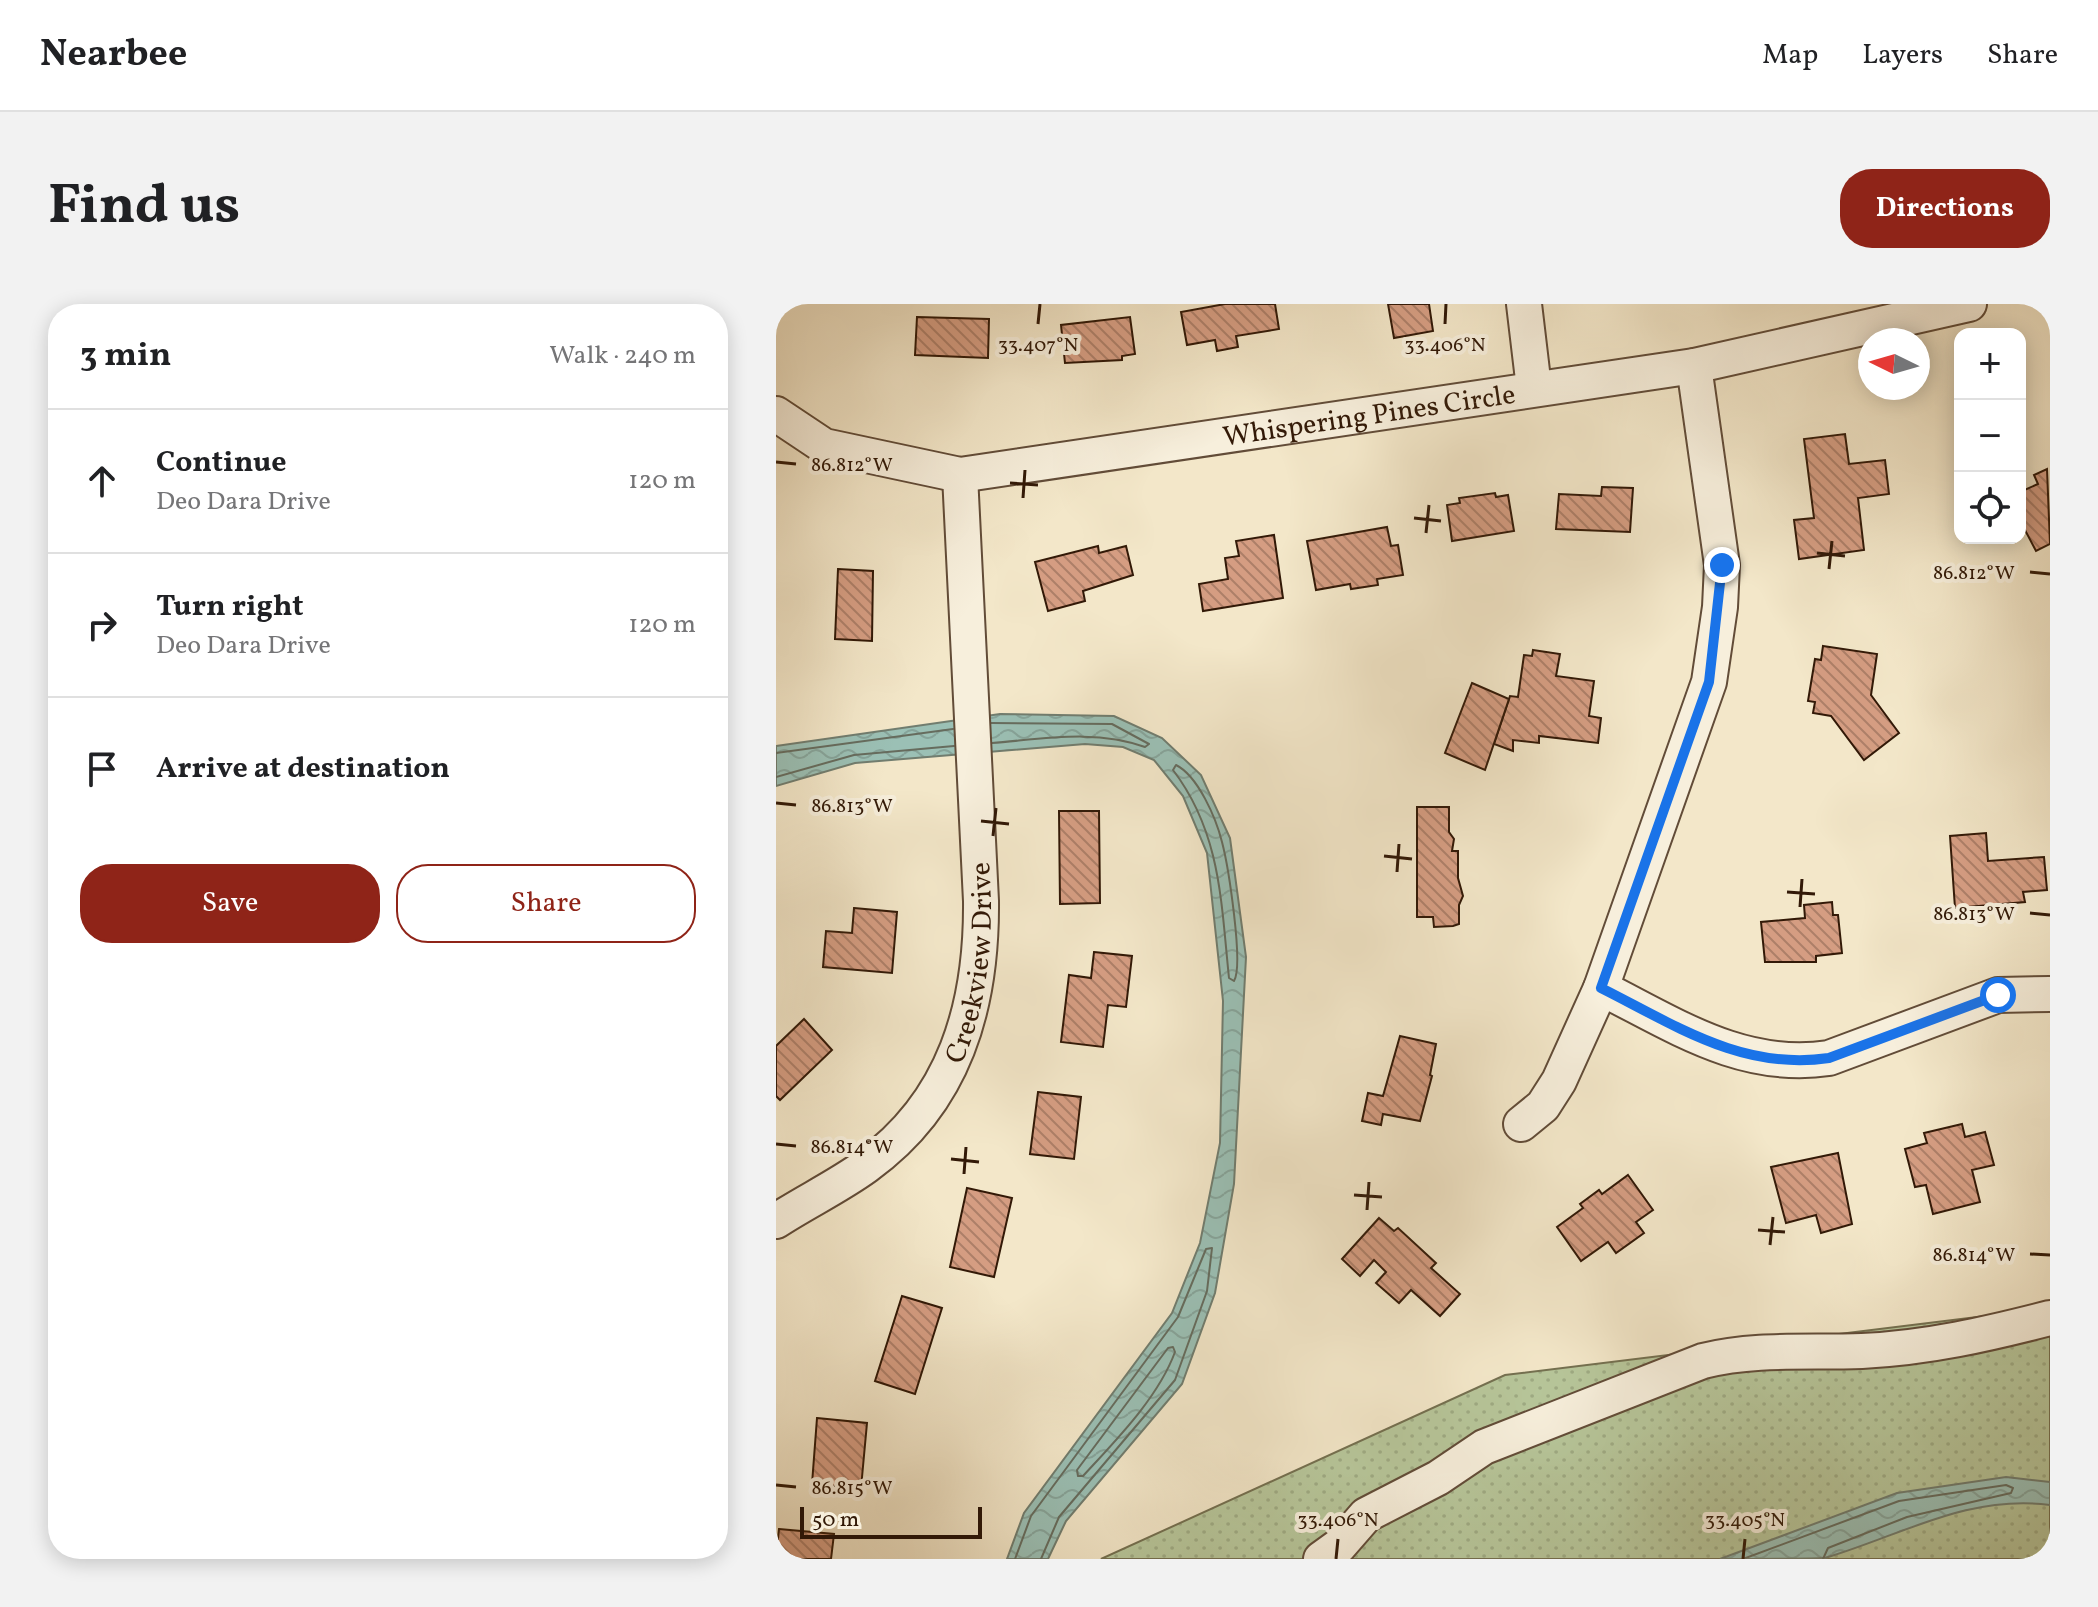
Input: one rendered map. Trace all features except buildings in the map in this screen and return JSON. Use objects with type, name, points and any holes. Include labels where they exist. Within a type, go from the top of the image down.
[{"type":"street","points":[[1524,304],[1534,388]]},
{"type":"street","name":"Whispering Pines Circle","points":[[776,414],[824,446],[960,475],[1694,366],[1969,304]]},
{"type":"street","points":[[1521,1124],[1543,1106],[1559,1081],[1601,988],[1709,682],[1722,565],[1694,366]]},
{"type":"street","name":"Creekview Drive","points":[[777,1218],[866,1166],[909,1128],[939,1086],[964,1034],[978,980],[982,939],[960,475]]},
{"type":"street","points":[[1601,988],[1724,1050],[1758,1057],[1810,1061],[1829,1058],[1998,995],[2050,994]]},
{"type":"street","points":[[1321,1559],[1339,1546],[1366,1515],[1438,1478],[1484,1447],[1703,1361],[1739,1352],[1864,1351],[1956,1342],[2050,1318]]},
{"type":"green space","points":[[2050,1308],[2050,1559],[1101,1559],[1505,1375]]},
{"type":"water","points":[[1000,714],[1114,716],[1162,738],[1201,775],[1230,838],[1246,957],[1234,1184],[1215,1293],[1182,1384],[1066,1521],[1048,1559],[1007,1559],[1024,1513],[1172,1313],[1200,1243],[1220,1143],[1223,1001],[1207,853],[1183,796],[1154,760],[1123,747],[1085,744],[855,763],[776,786],[776,746]]},
{"type":"water","points":[[2006,1477],[2050,1482],[2050,1505],[2020,1503],[1963,1511],[1825,1558],[1720,1559],[1897,1493]]},
{"type":"route","points":[[1722,565],[1720,607],[1709,682],[1601,988],[1724,1050],[1758,1057],[1810,1061],[1829,1058],[1998,995]]}]
